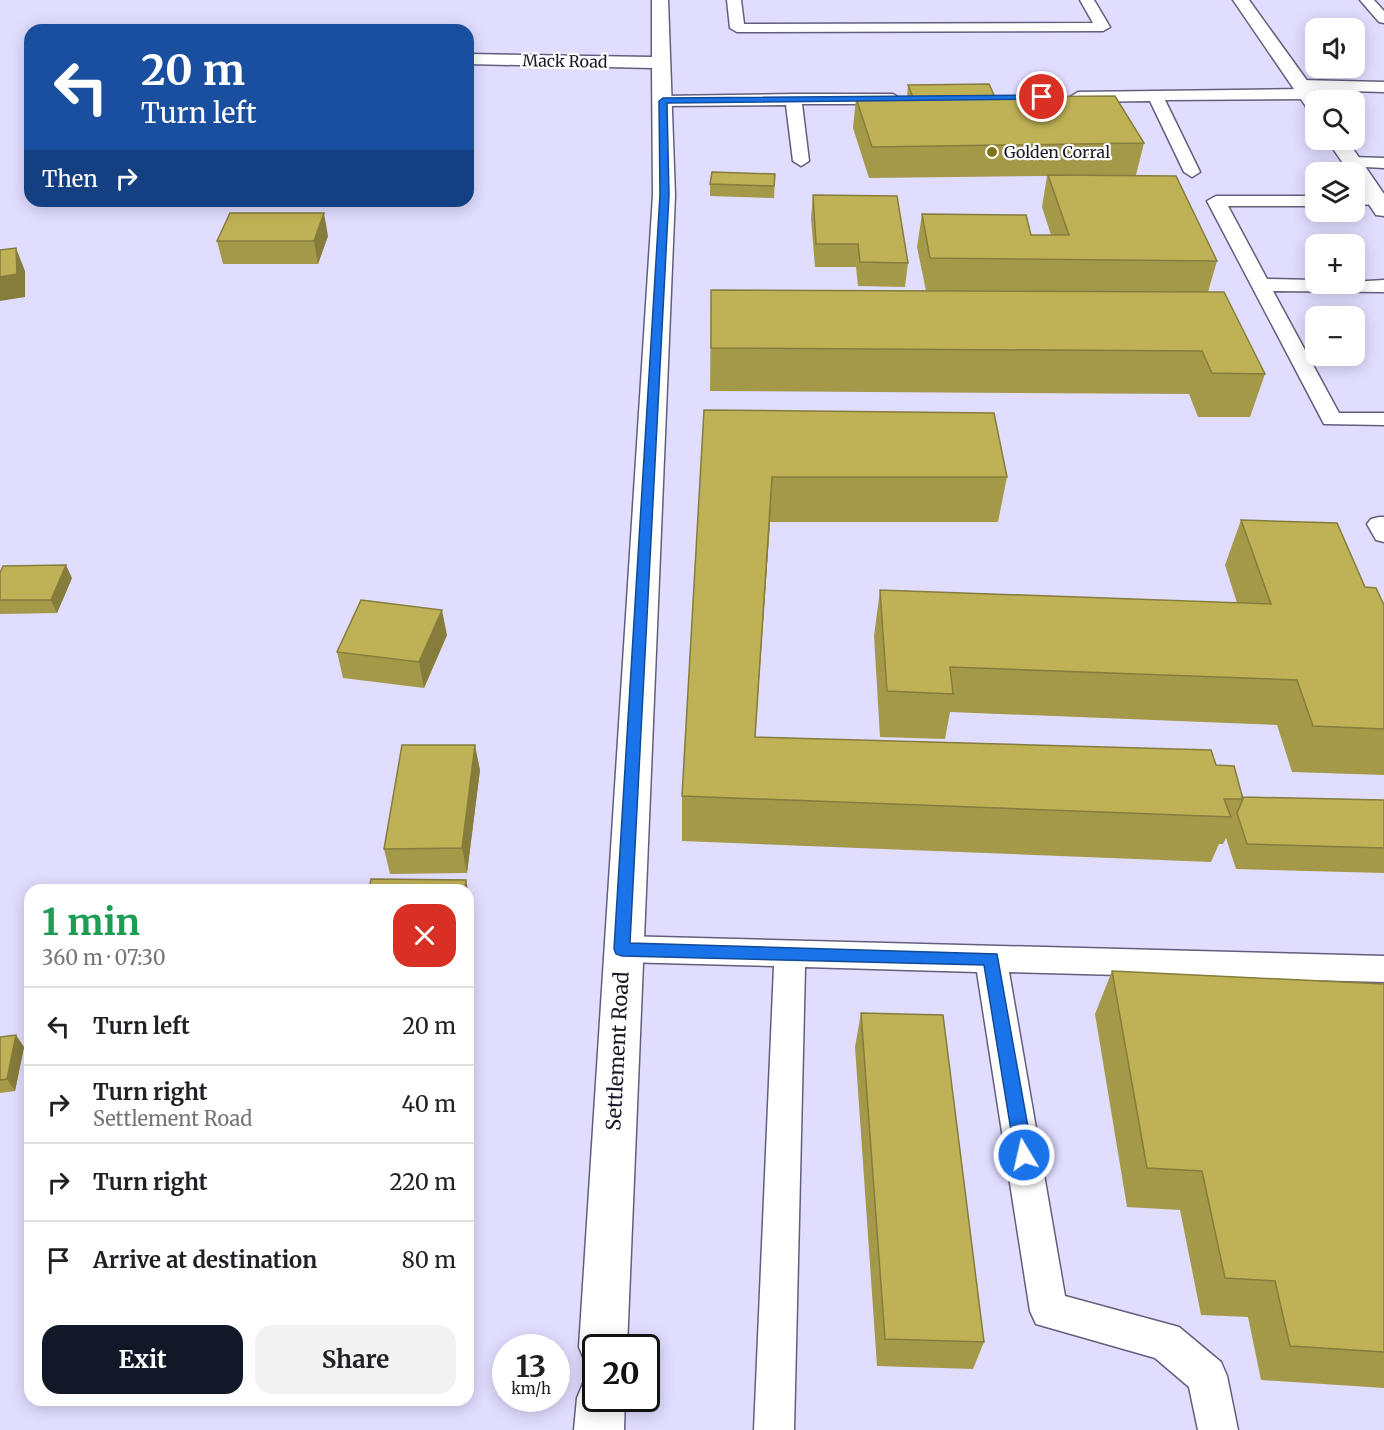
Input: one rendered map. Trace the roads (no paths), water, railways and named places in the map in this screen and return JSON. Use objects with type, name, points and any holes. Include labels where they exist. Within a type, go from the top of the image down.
[{"type":"street","name":"Settlement Road","points":[[604,1334],[622,949],[664,195],[660,0]]},
{"type":"street","points":[[1241,0],[1305,92]]},
{"type":"street","name":"Mack Road","points":[[474,59],[662,63]]},
{"type":"street","points":[[1344,150],[1352,162]]},
{"type":"street","points":[[1365,181],[1381,205]]},
{"type":"street","points":[[599,1430],[600,1412]]},
{"type":"lane","points":[[660,0],[666,0]]},
{"type":"lane","points":[[734,0],[737,28],[1102,27],[1087,0]]},
{"type":"lane","points":[[1367,0],[1384,19]]},
{"type":"lane","points":[[1359,90],[1384,87]]},
{"type":"lane","points":[[1155,96],[1192,172]]},
{"type":"lane","points":[[1061,97],[1305,96]]},
{"type":"lane","points":[[663,101],[910,98]]},
{"type":"lane","points":[[793,99],[801,161]]},
{"type":"lane","points":[[1365,162],[1384,163]]},
{"type":"lane","points":[[1305,201],[1216,201],[1332,419],[1384,419]]},
{"type":"lane","points":[[1365,202],[1381,205]]},
{"type":"lane","points":[[1261,285],[1384,286]]},
{"type":"lane","points":[[1384,524],[1379,524],[1384,535]]},
{"type":"lane","points":[[622,949],[790,956],[1384,969]]},
{"type":"lane","points":[[774,1430],[790,956]]},
{"type":"lane","points":[[991,959],[1049,1311],[1165,1341],[1207,1376],[1218,1430]]},
{"type":"place","name":"Golden Corral","points":[[992,152]]}]
